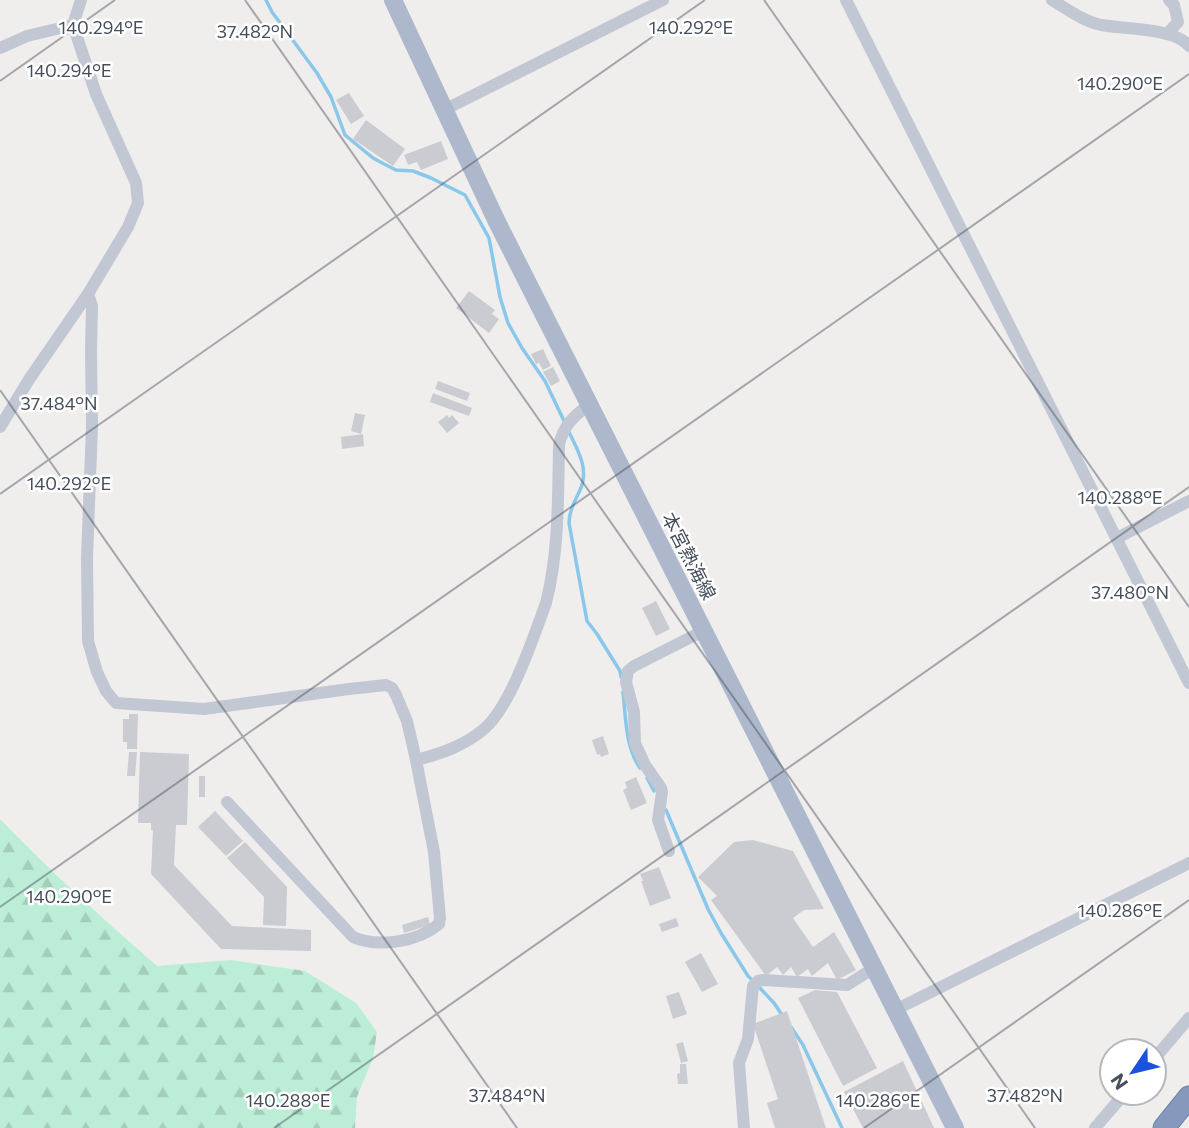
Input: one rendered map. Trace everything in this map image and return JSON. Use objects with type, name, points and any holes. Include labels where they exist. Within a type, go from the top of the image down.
[{"type":"highway","points":[[1164,1128],[1189,1097]]},
{"type":"main road","name":"本宮熱海線","points":[[393,0],[502,232],[955,1128]]},
{"type":"street","points":[[0,427],[88,294],[137,209],[138,194],[133,173],[96,94],[73,25],[81,0]]},
{"type":"street","points":[[444,110],[663,0]]},
{"type":"street","points":[[846,0],[1189,683]]},
{"type":"street","points":[[1052,0],[1099,25],[1167,34],[1189,46]]},
{"type":"street","points":[[1167,34],[1178,22],[1174,5],[1169,0]]},
{"type":"street","points":[[0,48],[27,36],[73,25]]},
{"type":"street","points":[[88,294],[92,306],[88,641],[97,672],[110,696],[117,704],[204,709],[386,685],[392,688],[407,721],[416,760],[434,852],[439,924],[425,934],[388,943],[369,942],[353,937],[227,802]]},
{"type":"street","points":[[416,760],[439,754],[474,737],[490,723],[508,696],[550,589],[562,432],[578,412],[589,405]]},
{"type":"street","points":[[1117,538],[1189,501]]},
{"type":"street","points":[[669,851],[658,820],[662,792],[635,743],[634,712],[626,677],[628,670],[634,666],[703,631]]},
{"type":"street","points":[[895,1010],[1189,863]]},
{"type":"street","points":[[744,1128],[739,1063],[748,1040],[753,986],[763,980],[847,985],[874,968]]},
{"type":"street","points":[[1168,1043],[1189,1018]]},
{"type":"street","points":[[1095,1128],[1113,1107]]},
{"type":"green space","points":[[0,819],[77,894],[157,966],[231,960],[305,971],[356,1003],[377,1032],[373,1058],[357,1097],[355,1128],[0,1128]]},
{"type":"building","points":[[349,93],[364,116],[351,124],[336,100]]},
{"type":"building","points":[[366,120],[405,149],[393,166],[353,139]]},
{"type":"building","points":[[441,141],[448,159],[421,170],[417,162],[408,165],[404,155]]},
{"type":"building","points":[[469,291],[495,310],[492,314],[499,319],[489,333],[456,308]]},
{"type":"building","points":[[543,349],[551,366],[543,370],[531,354]]},
{"type":"building","points":[[553,367],[560,381],[551,386],[543,372]]},
{"type":"building","points":[[438,381],[470,393],[467,401],[435,389]]},
{"type":"building","points":[[433,393],[472,408],[469,416],[430,402]]},
{"type":"building","points":[[355,413],[365,415],[361,434],[351,431]]},
{"type":"building","points":[[447,415],[449,418],[452,415],[459,423],[447,433],[438,422]]},
{"type":"building","points":[[363,434],[364,446],[342,449],[341,437]]},
{"type":"building","points":[[656,601],[670,629],[656,636],[642,608]]},
{"type":"building","points":[[129,714],[138,714],[137,749],[127,749],[127,742],[123,742],[123,719],[129,719]]},
{"type":"building","points":[[603,736],[609,754],[601,757],[600,754],[597,755],[592,740]]},
{"type":"building","points":[[129,752],[137,752],[135,776],[127,776]]},
{"type":"building","points":[[140,752],[189,754],[187,825],[176,825],[174,865],[232,926],[311,930],[311,951],[221,949],[151,874],[153,830],[151,823],[138,823]]},
{"type":"building","points":[[199,776],[205,776],[205,797],[199,797]]},
{"type":"building","points":[[636,777],[647,803],[631,810],[623,790],[627,788],[625,782]]},
{"type":"building","points":[[215,811],[243,841],[226,856],[198,827]]},
{"type":"building","points":[[753,840],[793,851],[824,909],[804,910],[793,918],[813,947],[834,932],[856,970],[837,980],[828,963],[812,976],[808,969],[797,977],[791,967],[783,975],[777,967],[766,976],[711,900],[717,896],[698,877],[734,842]]},
{"type":"building","points":[[245,842],[287,887],[286,926],[263,925],[264,897],[227,858]]},
{"type":"building","points":[[659,867],[671,898],[650,906],[640,874]]},
{"type":"building","points":[[428,917],[430,925],[404,933],[402,925]]},
{"type":"building","points":[[676,918],[679,926],[662,932],[659,924]]},
{"type":"building","points":[[701,953],[718,984],[702,992],[685,962]]},
{"type":"building","points":[[815,990],[837,992],[877,1068],[843,1086],[798,998]]},
{"type":"building","points":[[679,992],[687,1014],[673,1019],[666,996]]},
{"type":"building","points":[[787,1011],[826,1128],[775,1128],[767,1103],[778,1099],[753,1024]]},
{"type":"building","points":[[683,1042],[688,1061],[681,1063],[676,1044]]},
{"type":"building","points":[[903,1061],[934,1128],[863,1128],[844,1092]]},
{"type":"building","points":[[680,1064],[686,1064],[688,1084],[678,1084]]},
{"type":"waterway","points":[[266,0],[317,73],[331,97],[345,135],[384,164],[396,170],[413,171],[465,195],[489,238],[500,297],[508,323],[545,381],[565,423]]},
{"type":"waterway","points":[[568,430],[584,474],[569,523],[587,621],[620,671],[621,677]]},
{"type":"waterway","points":[[623,692],[631,750],[640,768]]},
{"type":"waterway","points":[[647,778],[654,791]]},
{"type":"waterway","points":[[666,810],[708,909],[753,981]]},
{"type":"waterway","points":[[758,986],[782,1015]]},
{"type":"waterway","points":[[791,1027],[803,1045],[842,1128]]}]
